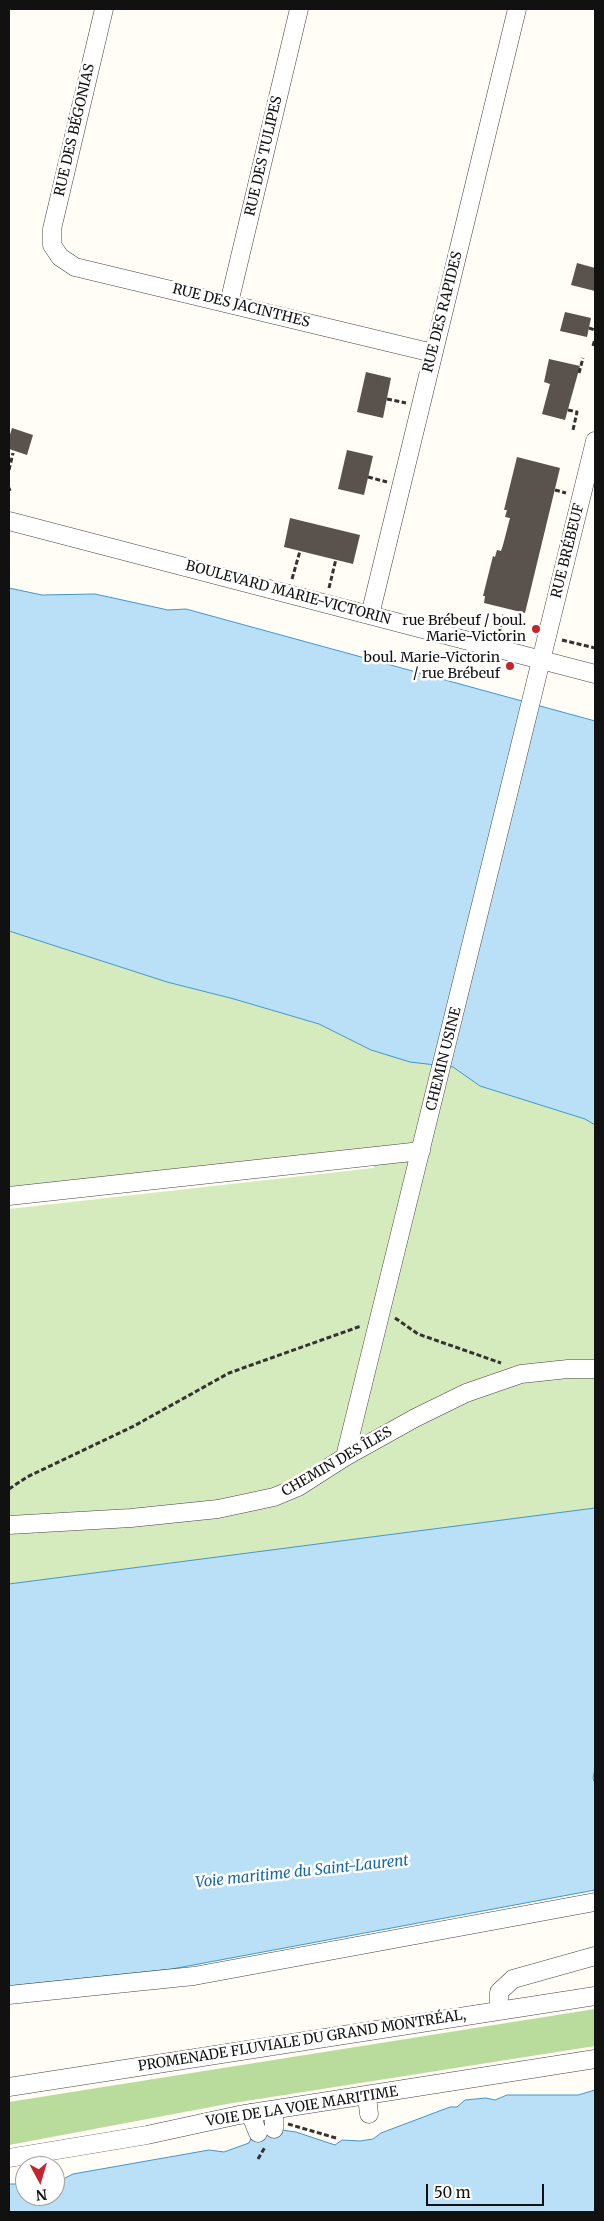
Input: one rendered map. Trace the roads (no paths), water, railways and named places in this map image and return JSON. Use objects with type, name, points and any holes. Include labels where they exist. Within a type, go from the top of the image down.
[{"type":"street","name":"RUE DES BÉGONIAS","points":[[55,250],[51,237],[54,220],[104,9]]},
{"type":"street","name":"RUE DES TULIPES","points":[[229,303],[298,9]]},
{"type":"street","name":"RUE DES RAPIDES","points":[[370,615],[517,9]]},
{"type":"street","name":"RUE DES JACINTHES","points":[[55,250],[66,262],[75,267],[433,353]]},
{"type":"street","name":"RUE BRÉBEUF","points":[[542,660],[595,441]]},
{"type":"street","name":"BOULEVARD MARIE-VICTORIN","points":[[9,521],[595,674]]},
{"type":"street","name":"CHEMIN USINE","points":[[345,1457],[542,660]]},
{"type":"street","points":[[9,1196],[421,1152]]},
{"type":"street","name":"CHEMIN DES ÎLES","points":[[9,1525],[131,1518],[253,1503],[298,1487],[345,1457],[415,1418],[466,1393],[499,1380],[541,1371],[595,1369]]},
{"type":"street","points":[[9,1995],[194,1976],[595,1902]]},
{"type":"street","points":[[499,2010],[499,1992],[513,1979],[595,1956]]},
{"type":"street","name":"PROMENADE FLUVIALE DU GRAND MONTRÉAL,","points":[[9,2087],[595,1996]]},
{"type":"street","name":"VOIE DE LA VOIE MARITIME","points":[[9,2158],[147,2135],[250,2113],[270,2123],[367,2096],[595,2060]]},
{"type":"street","points":[[367,2096],[369,2114]]},
{"type":"water","points":[[9,588],[42,595],[95,594],[168,610],[186,609],[595,721],[595,1125],[585,1119],[480,1086],[453,1067],[410,1062],[371,1050],[319,1024],[167,982],[9,931]]},
{"type":"water","name":"Voie maritime du Saint-Laurent","points":[[595,1508],[595,1769],[593,1778],[595,1784],[595,1890],[172,1969],[9,1986],[9,1584]]},
{"type":"water","points":[[595,2090],[595,2212],[9,2212],[9,2184],[15,2184],[15,2206],[65,2206],[65,2178],[73,2174],[209,2150],[224,2152],[249,2143],[253,2134],[274,2129],[296,2132],[335,2145],[342,2140],[360,2141],[373,2139],[381,2133],[450,2107],[457,2107],[465,2100],[486,2098],[495,2100],[507,2095],[578,2095]]},
{"type":"place","name":"rue Brébeuf / boul. Marie-Victorin","points":[[536,629]]},
{"type":"place","name":"boul. Marie-Victorin / rue Brébeuf","points":[[510,666]]}]
